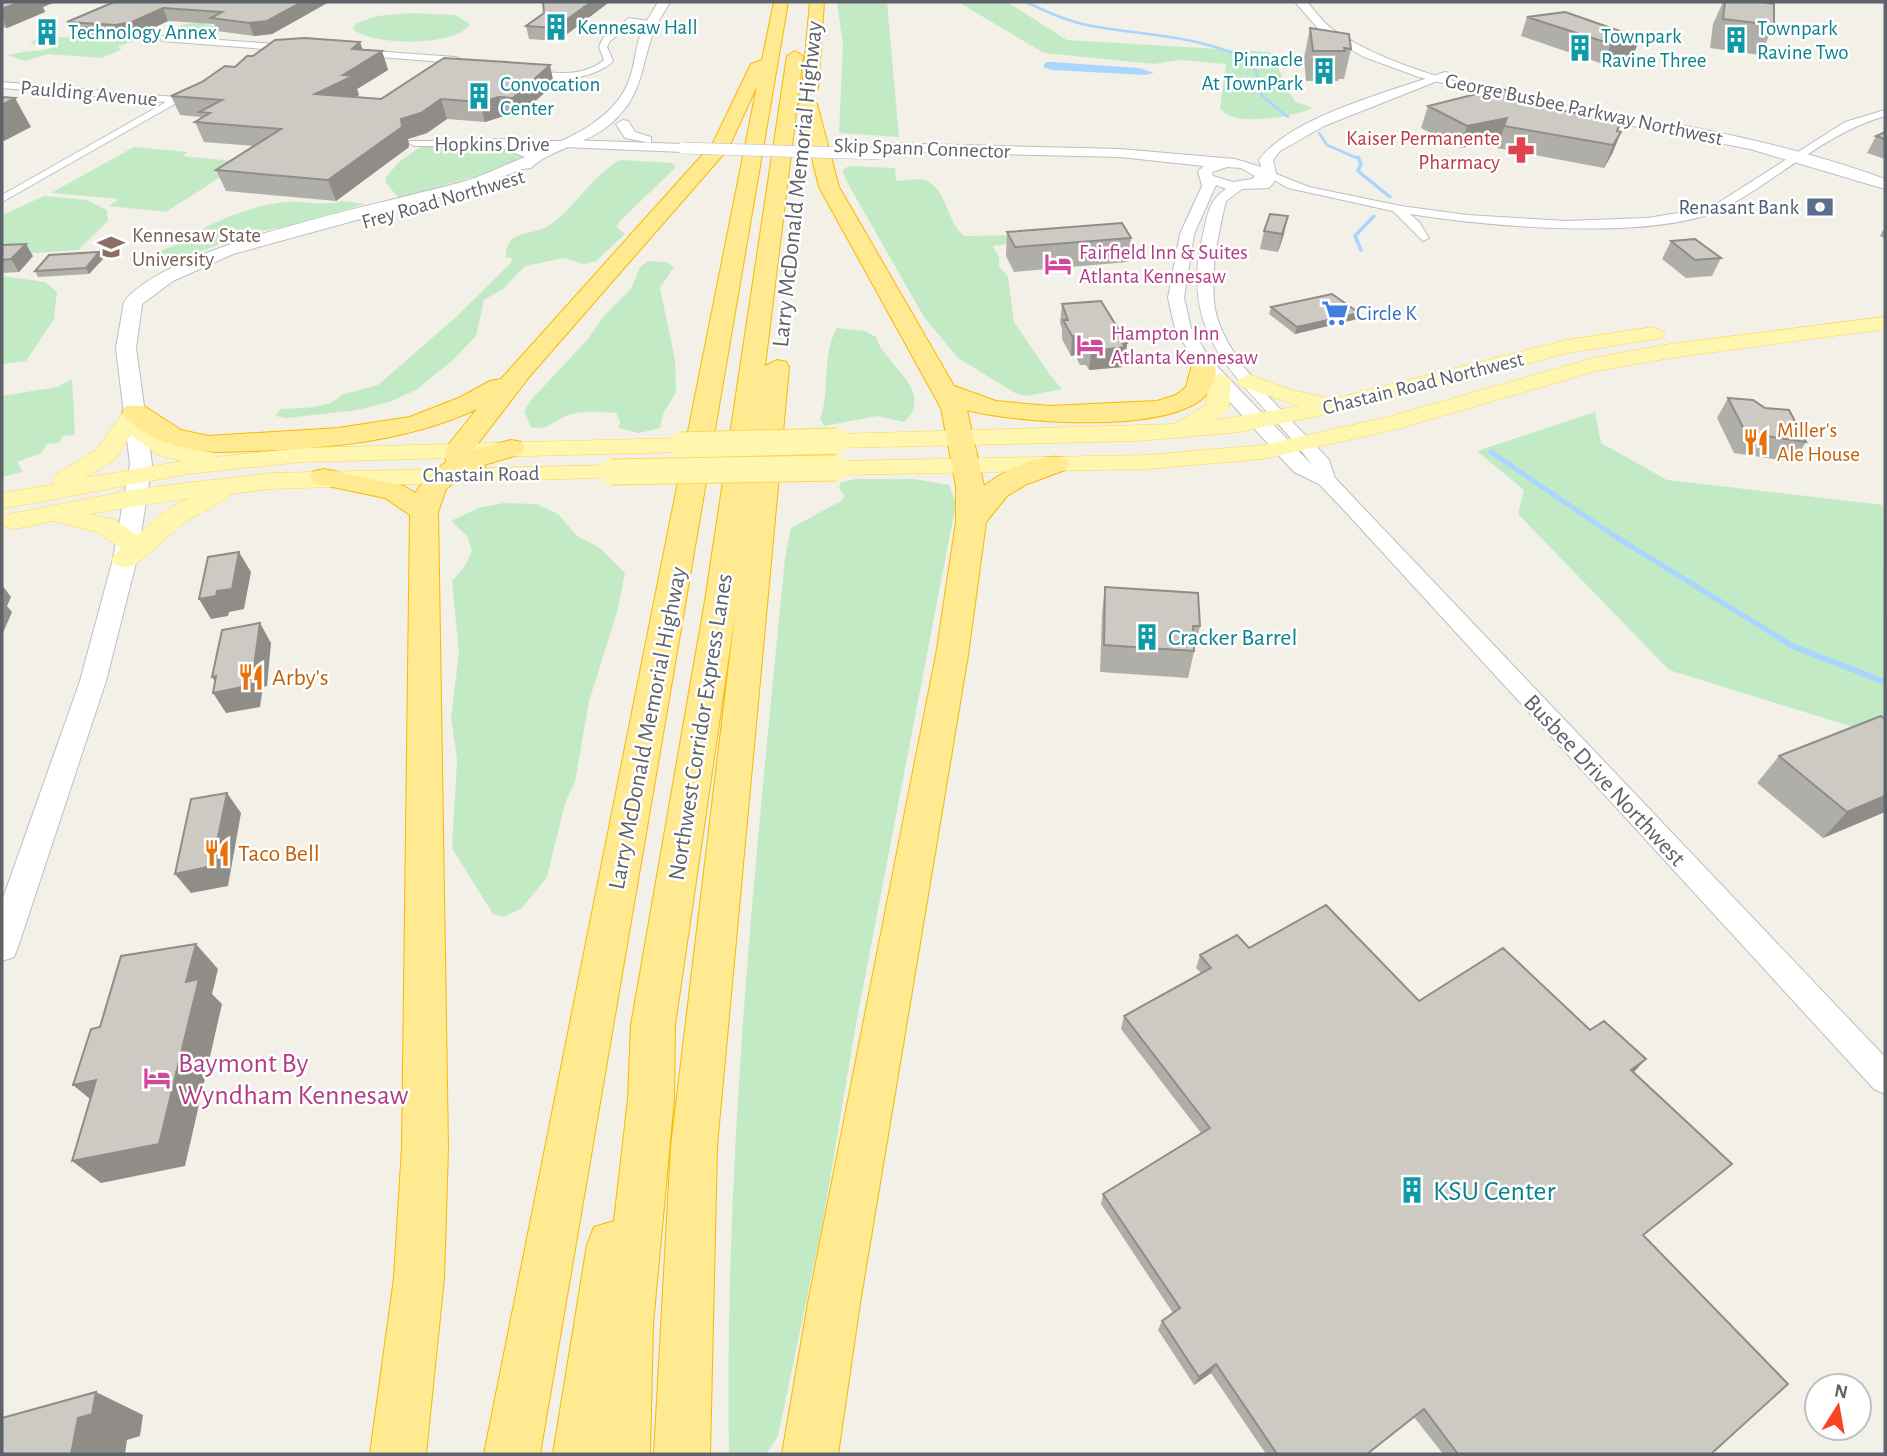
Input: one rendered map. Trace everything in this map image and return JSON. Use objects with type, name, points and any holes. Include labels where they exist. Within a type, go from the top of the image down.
[{"type":"highway","name":"Northwest Corridor Express Lanes","points":[[622,1454],[627,1324],[650,1099],[653,1025],[721,601],[792,71],[804,2]]},
{"type":"highway","name":"Larry McDonald Memorial Highway","points":[[682,1454],[694,1146],[754,568],[808,104],[817,2]]},
{"type":"highway","points":[[398,1454],[419,1278],[425,1148],[424,512],[429,491],[454,463],[492,406],[520,372],[721,145],[779,18]]},
{"type":"highway","name":"Larry McDonald Memorial Highway","points":[[512,1454],[779,18]]},
{"type":"highway","points":[[808,104],[829,187],[949,400],[970,486],[971,522],[952,655],[876,1068],[810,1454]]},
{"type":"highway","points":[[949,400],[1012,413],[1157,409],[1175,407],[1198,393],[1204,376],[1212,371]]},
{"type":"highway","points":[[137,420],[171,436],[210,444],[375,433],[405,429],[439,418],[520,372]]},
{"type":"highway","points":[[949,400],[979,421],[1039,436]]},
{"type":"highway","points":[[368,451],[436,437],[492,406]]},
{"type":"highway","points":[[454,463],[511,448]]},
{"type":"highway","points":[[454,463],[496,475]]},
{"type":"highway","points":[[971,522],[982,503],[1000,485],[1055,464]]},
{"type":"highway","points":[[324,477],[394,492],[424,512]]},
{"type":"highway","points":[[581,1454],[625,1154],[653,1025]]},
{"type":"main road","name":"Frey Road Northwest","points":[[131,317],[181,284],[235,259],[493,187],[550,166],[585,142],[631,92],[651,22],[664,2]]},
{"type":"main road","name":"George Busbee Parkway Northwest","points":[[1301,2],[1311,17],[1340,39],[1386,61],[1506,96],[1803,153],[1885,174]]},
{"type":"main road","name":"George Busbee Parkway Northwest","points":[[1318,2],[1327,16],[1356,37],[1437,74]]},
{"type":"main road","points":[[537,137],[574,132],[608,119]]},
{"type":"main road","name":"Frey Road Northwest","points":[[2,947],[97,668],[139,486],[137,420],[125,348],[131,317],[130,306],[144,292],[177,272],[216,254],[457,188],[585,142],[628,120],[630,135],[652,143]]},
{"type":"main road","points":[[499,142],[531,151],[533,158],[526,164]]},
{"type":"main road","name":"George Busbee Parkway Northwest","points":[[1803,153],[1885,184]]},
{"type":"main road","name":"Chastain Road Northwest","points":[[961,452],[1039,436],[1176,431],[1257,421],[1340,405],[1531,355],[1605,340],[1885,304]]},
{"type":"main road","name":"Chastain Road Northwest","points":[[961,452],[1055,464],[1192,460],[1294,446],[1393,423],[1593,365],[1682,349],[1885,323]]},
{"type":"main road","points":[[1176,431],[1203,419],[1217,407],[1212,371]]},
{"type":"main road","points":[[1248,381],[1296,399],[1340,405]]},
{"type":"main road","points":[[38,504],[68,479],[97,461],[137,420],[167,450],[239,472]]},
{"type":"main road","name":"Chastain Road","points":[[511,448],[837,441],[961,452]]},
{"type":"main road","name":"Chastain Road","points":[[2,501],[38,504],[368,451],[454,463]]},
{"type":"main road","name":"Chastain Road","points":[[496,475],[836,468],[961,452]]},
{"type":"main road","name":"Chastain Road","points":[[239,472],[324,477],[454,463]]},
{"type":"main road","points":[[38,504],[93,521],[117,532],[126,551],[239,472]]},
{"type":"main road","name":"Chastain Road","points":[[2,523],[38,504]]},
{"type":"street","points":[[512,72],[563,75],[597,69],[609,61],[604,42],[632,20],[651,22]]},
{"type":"street","points":[[162,38],[304,49]]},
{"type":"street","points":[[256,58],[277,47]]},
{"type":"street","points":[[343,52],[455,60],[479,69]]},
{"type":"street","points":[[1214,172],[1246,159],[1296,126],[1437,74]]},
{"type":"street","points":[[1251,186],[1268,182],[1269,174],[1265,163],[1274,146],[1318,124],[1437,74]]},
{"type":"street","points":[[2,199],[210,83]]},
{"type":"street","name":"Paulding Avenue","points":[[2,85],[176,100]]},
{"type":"street","points":[[1395,209],[1430,231],[1675,218],[1701,212],[1736,198],[1848,124],[1885,113]]},
{"type":"street","name":"Hopkins Drive","points":[[427,133],[537,137],[585,142]]},
{"type":"street","name":"Skip Spann Connector","points":[[585,142],[1112,157],[1170,165],[1190,172],[1214,172]]},
{"type":"street","name":"Hopkins Drive","points":[[414,143],[585,142]]},
{"type":"street","points":[[1214,172],[1251,152]]},
{"type":"street","name":"Skip Spann Connector","points":[[1112,157],[1214,172]]},
{"type":"street","points":[[1214,172],[1249,166],[1261,173],[1260,181],[1251,186]]},
{"type":"street","points":[[1214,172],[1225,185],[1352,200]]},
{"type":"street","name":"Busbee Drive Northwest","points":[[1214,172],[1187,234],[1177,298],[1183,328],[1212,371],[1257,421],[1294,446]]},
{"type":"street","points":[[1269,174],[1286,184],[1395,209],[1430,231]]},
{"type":"street","name":"Busbee Drive Northwest","points":[[1251,186],[1220,202],[1208,240],[1207,312],[1225,354],[1281,417],[1301,468],[1326,480],[1885,1079]]},
{"type":"green space","points":[[837,2],[887,2],[899,137],[839,133],[843,45]]},
{"type":"green space","points":[[958,2],[1007,2],[1067,40],[1270,52],[1295,102],[1313,108],[1292,115],[1264,119],[1237,118],[1220,108],[1226,64],[1179,60],[1154,64],[1044,53]]},
{"type":"green space","points":[[410,13],[455,15],[470,24],[462,32],[449,37],[413,42],[377,39],[353,29],[355,24],[377,16]]},
{"type":"green space","points":[[199,22],[215,26],[207,32],[218,35],[164,34],[181,25]]},
{"type":"green space","points":[[43,37],[140,39],[117,47],[122,49],[102,58],[48,54],[25,61],[8,55],[57,46],[29,43]]},
{"type":"green space","points":[[422,146],[508,147],[521,152],[523,156],[494,171],[399,198],[386,183],[386,177],[400,161]]},
{"type":"green space","points":[[134,147],[188,152],[182,156],[244,162],[166,212],[109,206],[119,199],[51,193]]},
{"type":"green space","points":[[621,160],[672,163],[676,167],[619,222],[617,227],[625,234],[596,261],[584,264],[564,258],[525,266],[503,289],[484,300],[476,336],[453,360],[416,390],[389,402],[357,410],[287,418],[275,416],[281,409],[322,405],[341,395],[378,385],[455,318],[511,263],[512,258],[506,257],[510,241],[553,223],[604,171]]},
{"type":"green space","points":[[849,166],[895,168],[896,181],[922,179],[932,184],[964,236],[1028,235],[1022,242],[993,246],[999,257],[999,266],[1008,277],[1014,322],[1062,389],[1027,396],[1015,393],[958,358],[924,317],[847,182],[842,170]]},
{"type":"green space","points":[[44,196],[87,200],[107,210],[108,221],[78,250],[2,255],[2,215]]},
{"type":"green space","points":[[341,201],[365,204],[294,225],[245,234],[164,266],[158,256],[160,251],[206,234],[202,229],[254,208],[286,202]]},
{"type":"green space","points":[[648,261],[666,262],[674,267],[660,288],[675,360],[676,392],[663,414],[660,428],[639,433],[619,428],[620,421],[616,413],[591,412],[572,414],[546,427],[531,427],[524,411],[531,400],[631,289],[640,267]]},
{"type":"green space","points":[[2,276],[45,282],[57,292],[54,319],[26,361],[2,364]]},
{"type":"green space","points":[[837,328],[865,331],[876,337],[905,378],[915,399],[913,411],[904,422],[878,416],[824,426],[820,419],[825,396],[827,361]]},
{"type":"green space","points":[[72,379],[75,435],[63,436],[59,443],[47,444],[41,453],[17,462],[23,472],[2,477],[2,396],[57,387]]},
{"type":"green space","points":[[1595,412],[1601,443],[1667,480],[1883,505],[1885,752],[1859,729],[1669,670],[1518,514],[1524,490],[1477,451]]},
{"type":"green space","points":[[856,479],[914,479],[949,485],[956,503],[856,1024],[823,1221],[778,1436],[766,1454],[729,1454],[732,1230],[744,1005],[785,558],[791,528],[841,501],[845,496],[839,488],[841,482]]},
{"type":"green space","points":[[504,503],[536,504],[558,514],[577,536],[600,548],[625,573],[617,612],[589,701],[575,782],[565,803],[547,877],[522,908],[504,917],[493,914],[452,848],[457,759],[451,718],[459,653],[452,581],[465,566],[472,551],[467,536],[451,521],[478,508]]},
{"type":"water","points":[[1046,62],[1139,68],[1154,73],[1145,75],[1052,70],[1043,67]]},
{"type":"building","points":[[2,2],[20,2],[2,9]]},
{"type":"building","points":[[114,2],[302,2],[267,21],[249,23],[211,18],[222,12],[163,8],[132,22],[115,25],[67,22]]},
{"type":"building","points":[[543,2],[591,2],[555,28],[526,26],[544,13]]},
{"type":"building","points":[[1725,2],[1774,4],[1774,25],[1723,19]]},
{"type":"building","points":[[1565,12],[1640,38],[1611,44],[1527,17]]},
{"type":"building","points":[[1310,28],[1349,34],[1351,49],[1313,51]]},
{"type":"building","points":[[305,38],[360,42],[352,49],[382,51],[343,75],[353,76],[315,94],[381,99],[444,58],[550,65],[513,98],[499,97],[480,102],[441,99],[421,113],[401,119],[402,127],[328,180],[216,170],[281,129],[195,122],[210,113],[199,112],[222,100],[171,96],[202,82],[225,66],[235,67],[247,56],[253,56],[275,40]]},
{"type":"building","points":[[1500,88],[1555,109],[1621,121],[1617,131],[1621,132],[1613,145],[1504,126],[1507,118],[1467,126],[1428,106]]},
{"type":"building","points":[[2,97],[15,98],[2,105]]},
{"type":"building","points":[[1885,132],[1885,139],[1876,136]]},
{"type":"building","points":[[1270,214],[1288,216],[1282,234],[1264,231]]},
{"type":"building","points":[[1122,223],[1131,238],[1015,247],[1007,232]]},
{"type":"building","points":[[1695,239],[1721,258],[1695,260],[1671,241]]},
{"type":"building","points":[[26,244],[11,259],[2,260],[2,245]]},
{"type":"building","points":[[99,252],[86,268],[35,271],[49,255]]},
{"type":"building","points":[[1332,294],[1359,313],[1297,327],[1271,307]]},
{"type":"building","points":[[1101,301],[1127,343],[1123,344],[1125,347],[1091,351],[1088,345],[1082,346],[1076,336],[1072,336],[1063,320],[1068,320],[1062,304]]},
{"type":"building","points":[[1728,398],[1753,400],[1765,408],[1789,410],[1806,442],[1746,433]]},
{"type":"building","points":[[239,552],[232,589],[217,591],[216,596],[199,599],[208,557]]},
{"type":"building","points":[[1105,587],[1198,593],[1200,626],[1193,626],[1194,651],[1104,645]]},
{"type":"building","points":[[260,623],[254,666],[250,667],[247,686],[213,693],[216,676],[212,677],[222,630]]},
{"type":"building","points":[[1881,716],[1885,719],[1885,796],[1847,812],[1779,756]]},
{"type":"building","points":[[227,793],[212,866],[175,874],[191,799]]},
{"type":"building","name":"KSU Center","points":[[1326,905],[1419,1001],[1503,948],[1590,1030],[1604,1021],[1646,1059],[1631,1070],[1732,1164],[1643,1235],[1788,1384],[1711,1454],[1458,1454],[1424,1409],[1367,1454],[1277,1454],[1216,1364],[1199,1377],[1162,1321],[1180,1308],[1103,1194],[1210,1128],[1124,1016],[1211,968],[1200,955],[1237,935],[1249,948]]},
{"type":"building","points":[[196,944],[186,982],[199,979],[159,1144],[72,1161],[96,1080],[73,1085],[91,1029],[100,1027],[121,956]]},
{"type":"building","points":[[96,1392],[92,1414],[78,1418],[71,1454],[2,1454],[2,1418]]},
{"type":"waterway","points":[[1026,2],[1083,24],[1175,38],[1235,54],[1254,63],[1262,96],[1288,117]]},
{"type":"waterway","points":[[1319,133],[1327,145],[1359,159]]},
{"type":"waterway","points":[[1359,159],[1361,164],[1358,171],[1390,197]]},
{"type":"waterway","points":[[1361,250],[1355,236],[1374,216]]},
{"type":"waterway","points":[[1491,452],[1613,535],[1778,637]]},
{"type":"waterway","points":[[1775,635],[1792,646],[1885,682]]},
{"type":"place","name":"Kennesaw Hall","points":[[556,27]]},
{"type":"place","name":"Technology Annex","points":[[47,32]]},
{"type":"place","name":"Townpark Ravine Two","points":[[1736,40]]},
{"type":"place","name":"Townpark Ravine Three","points":[[1580,48]]},
{"type":"place","name":"Pinnacle At TownPark","points":[[1324,71]]},
{"type":"place","name":"Convocation Center","points":[[479,96]]},
{"type":"place","name":"Kaiser Permanente Pharmacy","points":[[1521,150]]},
{"type":"place","name":"Renasant Bank","points":[[1820,207]]},
{"type":"place","name":"Kennesaw State University","points":[[111,247]]},
{"type":"place","name":"Fairfield Inn & Suites Atlanta Kennesaw","points":[[1058,264]]},
{"type":"place","name":"Circle K","points":[[1335,313]]},
{"type":"place","name":"Hampton Inn Atlanta Kennesaw","points":[[1090,345]]},
{"type":"place","name":"Miller's Ale House","points":[[1756,442]]},
{"type":"place","name":"Cracker Barrel","points":[[1147,637]]},
{"type":"place","name":"Arby's","points":[[251,677]]},
{"type":"place","name":"Taco Bell","points":[[217,853]]},
{"type":"place","name":"Baymont By Wyndham Kennesaw","points":[[157,1078]]},
{"type":"place","name":"KSU Center","points":[[1412,1190]]}]
